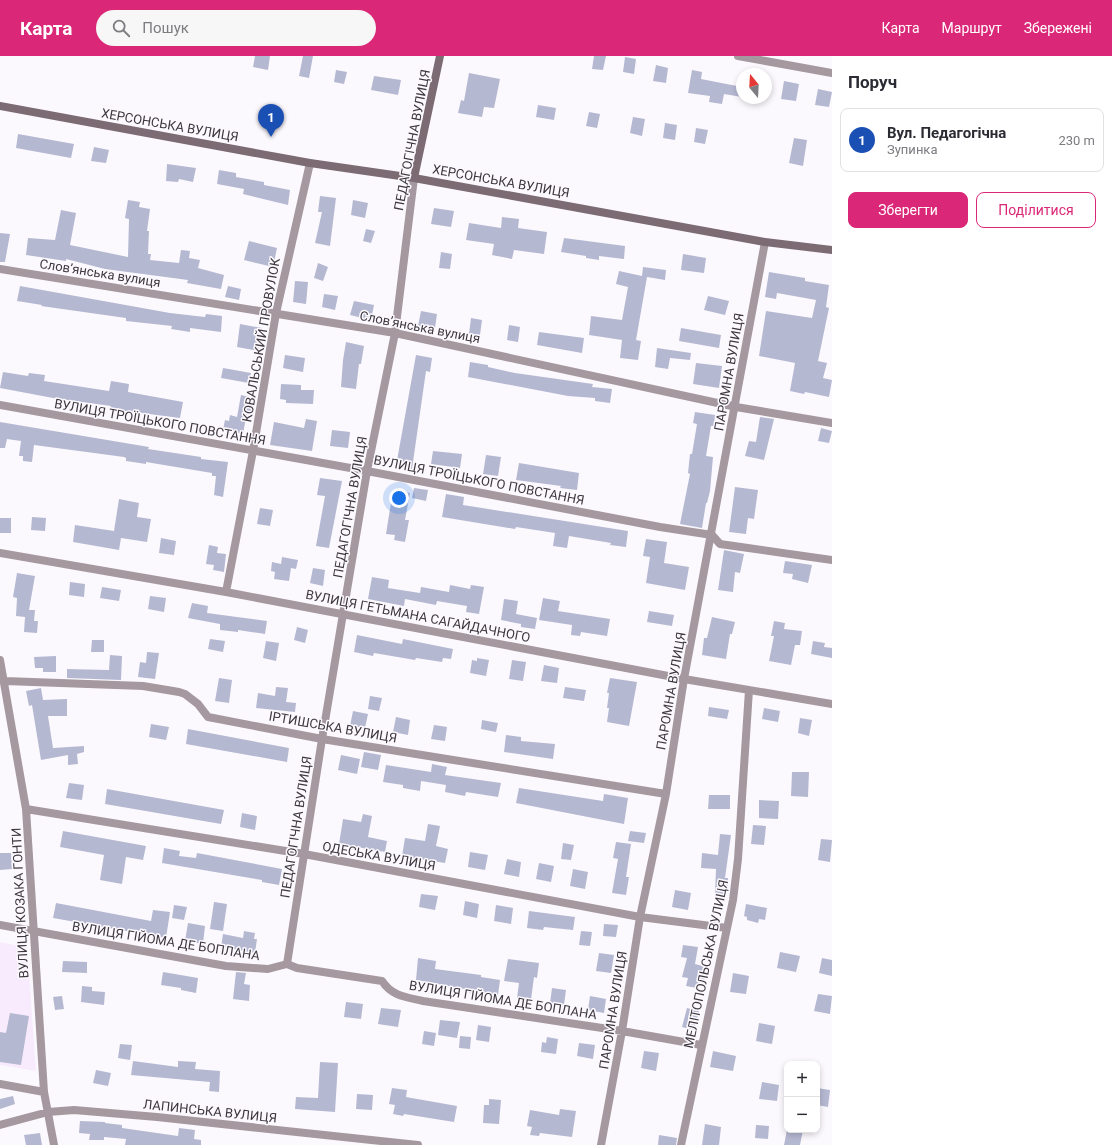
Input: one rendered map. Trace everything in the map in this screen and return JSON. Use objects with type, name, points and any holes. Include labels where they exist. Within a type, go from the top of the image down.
[{"type":"main road","name":"ПЕДАГОГІЧНА ВУЛИЦЯ","points":[[414,178],[440,56]]},
{"type":"main road","name":"ХЕРСОНСЬКА ВУЛИЦЯ","points":[[0,106],[310,163],[414,178],[765,242],[832,250]]},
{"type":"street","points":[[738,56],[832,72]]},
{"type":"street","name":"КОВАЛЬСЬКИЙ ПРОВУЛОК","points":[[226,592],[253,450],[276,313],[310,163]]},
{"type":"street","name":"ПЕДАГОГІЧНА ВУЛИЦЯ","points":[[287,964],[322,738],[343,615],[368,471],[395,333],[414,178]]},
{"type":"street","name":"ПАРОМНА ВУЛИЦЯ","points":[[601,1145],[622,1031],[640,916],[666,794],[684,679],[736,407],[765,242]]},
{"type":"street","name":"Словʼянська вулиця","points":[[0,270],[395,333],[736,407],[832,423]]},
{"type":"street","name":"ВУЛИЦЯ ТРОЇЦЬКОГО ПОВСТАННЯ","points":[[0,405],[368,471],[660,527],[712,535],[720,544],[832,560]]},
{"type":"street","name":"ВУЛИЦЯ ГЕТЬМАНА САГАЙДАЧНОГО","points":[[0,553],[226,592],[684,679],[832,704]]},
{"type":"street","name":"ВУЛИЦЯ КОЗАКА ГОНТИ","points":[[0,660],[5,681],[26,809],[44,1092],[54,1145]]},
{"type":"street","name":"ІРТИШСЬКА ВУЛИЦЯ","points":[[5,681],[143,686],[179,692],[185,694],[198,704],[208,717],[322,738],[666,794]]},
{"type":"street","name":"МЕЛІТОПОЛЬСЬКА ВУЛИЦЯ","points":[[680,1145],[734,900],[749,690]]},
{"type":"street","name":"ОДЕСЬКА ВУЛИЦЯ","points":[[26,809],[304,854],[640,916],[727,928]]},
{"type":"street","name":"ВУЛИЦЯ ГІЙОМА ДЕ БОПЛАНА","points":[[0,925],[226,966],[268,969],[287,964],[296,968],[382,981],[388,990],[398,996],[423,1001],[622,1031],[701,1045]]},
{"type":"street","points":[[0,1084],[44,1092]]},
{"type":"street","name":"ЛАПИНСЬКА ВУЛИЦЯ","points":[[0,1125],[48,1112],[74,1110],[156,1117],[418,1145]]},
{"type":"shaded area","points":[[0,942],[27,948],[36,1071],[0,1065]]},
{"type":"building","points":[[255,56],[270,56],[268,70],[253,67]]},
{"type":"building","points":[[303,56],[313,56],[309,78],[299,76]]},
{"type":"building","points":[[594,56],[606,56],[603,70],[592,69]]},
{"type":"building","points":[[625,57],[636,59],[634,74],[623,72]]},
{"type":"building","points":[[656,65],[668,68],[666,83],[653,81]]},
{"type":"building","points":[[336,70],[347,72],[344,84],[334,82]]},
{"type":"building","points":[[692,70],[702,72],[701,79],[736,86],[736,96],[724,94],[722,104],[709,102],[710,96],[688,93]]},
{"type":"building","points":[[469,73],[500,79],[494,108],[484,107],[482,117],[458,113],[461,100],[464,101]]},
{"type":"building","points":[[374,76],[401,80],[398,95],[371,90]]},
{"type":"building","points":[[784,81],[799,84],[796,101],[781,99]]},
{"type":"building","points":[[818,89],[832,92],[829,107],[815,105]]},
{"type":"building","points":[[538,105],[556,108],[554,120],[536,117]]},
{"type":"building","points":[[589,112],[600,114],[597,128],[586,126]]},
{"type":"building","points":[[633,117],[645,119],[642,136],[630,133]]},
{"type":"building","points":[[665,123],[677,125],[675,140],[663,138]]},
{"type":"building","points":[[696,128],[708,130],[705,144],[694,142]]},
{"type":"building","points":[[18,134],[74,144],[71,158],[16,148]]},
{"type":"building","points":[[794,138],[807,140],[803,166],[789,163]]},
{"type":"building","points":[[94,147],[109,150],[106,163],[91,161]]},
{"type":"building","points":[[167,164],[196,168],[193,182],[179,179],[178,182],[166,181]]},
{"type":"building","points":[[219,170],[236,173],[236,177],[264,182],[264,185],[290,190],[288,205],[243,194],[244,189],[217,184]]},
{"type":"building","points":[[320,196],[336,198],[330,246],[315,243],[322,212],[318,212]]},
{"type":"building","points":[[128,200],[140,202],[139,207],[150,209],[147,231],[149,231],[148,254],[151,254],[150,260],[179,263],[181,250],[190,251],[189,258],[200,260],[198,268],[224,275],[221,289],[187,283],[188,280],[105,269],[66,259],[66,261],[26,255],[28,238],[55,240],[61,210],[76,213],[70,245],[128,257],[129,219],[125,218]]},
{"type":"building","points":[[353,200],[368,203],[365,218],[351,215]]},
{"type":"building","points":[[434,208],[454,211],[451,227],[431,224]]},
{"type":"building","points":[[502,217],[519,219],[518,228],[547,232],[544,254],[514,250],[512,259],[492,255],[494,244],[466,240],[469,223],[501,228]]},
{"type":"building","points":[[366,229],[375,231],[371,243],[363,241]]},
{"type":"building","points":[[0,233],[10,234],[5,262],[0,262]]},
{"type":"building","points":[[564,238],[625,246],[624,259],[599,256],[599,260],[586,258],[586,256],[561,252]]},
{"type":"building","points":[[249,241],[277,248],[273,267],[244,260]]},
{"type":"building","points":[[441,252],[452,254],[450,269],[439,268]]},
{"type":"building","points":[[683,254],[706,258],[704,273],[681,270]]},
{"type":"building","points":[[318,263],[328,267],[323,281],[314,278]]},
{"type":"building","points":[[643,267],[666,270],[665,280],[647,277],[636,340],[641,341],[638,360],[620,358],[622,340],[589,335],[591,316],[622,320],[628,287],[616,284],[619,271],[642,276]]},
{"type":"building","points":[[769,272],[805,278],[805,281],[829,285],[826,307],[829,308],[818,361],[827,363],[823,378],[832,380],[829,397],[805,392],[804,394],[790,391],[795,363],[759,356],[766,311],[812,318],[816,300],[777,293],[776,299],[765,297]]},
{"type":"building","points":[[295,281],[308,282],[306,304],[293,302]]},
{"type":"building","points":[[20,286],[170,313],[205,317],[206,314],[222,316],[221,332],[190,328],[190,332],[171,329],[172,326],[126,321],[126,318],[41,306],[42,305],[17,301]]},
{"type":"building","points":[[228,286],[241,289],[239,300],[225,297]]},
{"type":"building","points":[[324,294],[338,296],[335,310],[322,307]]},
{"type":"building","points":[[708,296],[729,301],[725,315],[704,310]]},
{"type":"building","points":[[354,301],[374,305],[371,320],[350,315]]},
{"type":"building","points":[[421,311],[437,314],[435,328],[418,326]]},
{"type":"building","points":[[471,318],[482,320],[480,335],[469,334]]},
{"type":"building","points":[[240,324],[262,328],[258,351],[237,347]]},
{"type":"building","points":[[509,325],[520,327],[518,342],[507,340]]},
{"type":"building","points":[[681,328],[721,335],[719,348],[679,341]]},
{"type":"building","points":[[539,332],[584,338],[582,353],[537,345]]},
{"type":"building","points":[[346,342],[364,346],[361,364],[359,364],[356,389],[341,387]]},
{"type":"building","points":[[657,348],[691,353],[690,360],[670,358],[668,369],[655,367]]},
{"type":"building","points":[[285,355],[305,358],[303,372],[283,368]]},
{"type":"building","points":[[416,355],[432,358],[430,372],[426,371],[412,469],[396,466]]},
{"type":"building","points":[[470,362],[488,365],[488,367],[515,373],[593,384],[592,387],[612,389],[610,403],[595,401],[595,398],[568,396],[468,377]]},
{"type":"building","points":[[696,363],[722,366],[719,388],[693,384]]},
{"type":"building","points":[[223,368],[251,373],[249,383],[221,378]]},
{"type":"building","points":[[3,372],[28,376],[29,373],[45,375],[44,381],[109,391],[111,381],[129,384],[128,392],[183,402],[180,418],[110,409],[111,406],[53,398],[0,388]]},
{"type":"building","points":[[281,384],[301,385],[301,390],[314,390],[313,404],[286,403],[286,400],[280,399]]},
{"type":"building","points":[[241,395],[253,398],[251,413],[247,412],[243,434],[223,430],[225,420],[229,421],[230,415],[237,417]]},
{"type":"building","points":[[695,412],[715,415],[714,426],[711,426],[706,456],[713,457],[710,491],[706,503],[702,528],[680,524],[690,474],[688,473],[690,454],[692,454],[697,424],[693,423]]},
{"type":"building","points":[[760,417],[774,419],[764,460],[745,456],[749,441],[756,442]]},
{"type":"building","points":[[306,419],[317,421],[312,451],[270,445],[274,422],[304,428]]},
{"type":"building","points":[[0,422],[149,447],[148,449],[201,457],[201,459],[228,462],[223,497],[214,495],[216,476],[212,476],[212,473],[146,462],[146,464],[126,461],[126,458],[124,457],[34,445],[32,462],[23,461],[23,456],[19,456],[21,441],[7,439],[5,448],[0,448]]},
{"type":"building","points":[[821,428],[832,431],[829,443],[818,441]]},
{"type":"building","points":[[332,430],[350,432],[348,448],[330,446]]},
{"type":"building","points":[[433,451],[462,454],[460,468],[431,464]]},
{"type":"building","points":[[486,455],[501,457],[498,476],[483,474]]},
{"type":"building","points":[[519,463],[579,473],[577,490],[560,488],[561,486],[516,480]]},
{"type":"building","points":[[320,478],[342,481],[329,548],[316,546],[325,496],[317,495]]},
{"type":"building","points":[[735,487],[758,490],[754,519],[748,518],[746,534],[729,532]]},
{"type":"building","points":[[414,488],[428,490],[426,501],[412,498]]},
{"type":"building","points":[[393,490],[410,493],[405,520],[409,520],[405,542],[394,540],[395,535],[386,534]]},
{"type":"building","points":[[446,494],[464,497],[463,505],[628,531],[626,547],[569,536],[567,548],[553,546],[555,533],[516,527],[515,529],[442,517]]},
{"type":"building","points":[[119,499],[139,503],[137,517],[151,519],[147,542],[121,538],[119,550],[73,542],[75,525],[114,531]]},
{"type":"building","points":[[260,508],[273,510],[270,526],[257,524]]},
{"type":"building","points":[[32,517],[46,518],[45,531],[31,530]]},
{"type":"building","points":[[0,518],[11,518],[11,533],[0,533]]},
{"type":"building","points":[[161,538],[176,541],[174,555],[159,553]]},
{"type":"building","points":[[646,539],[667,542],[664,563],[689,567],[685,590],[646,583],[650,557],[643,556]]},
{"type":"building","points":[[209,545],[218,547],[217,553],[226,554],[224,572],[213,570],[214,565],[206,564]]},
{"type":"building","points":[[724,550],[744,554],[740,573],[735,572],[733,592],[718,590]]},
{"type":"building","points":[[282,557],[298,560],[296,569],[291,568],[289,581],[274,579],[275,572],[271,571],[272,562],[281,564]]},
{"type":"building","points":[[785,561],[812,565],[808,583],[792,579],[793,574],[783,573]]},
{"type":"building","points":[[313,568],[325,570],[323,586],[310,583]]},
{"type":"building","points":[[17,573],[35,576],[29,610],[35,610],[34,621],[38,621],[37,633],[24,632],[25,617],[16,616],[17,598],[13,597]]},
{"type":"building","points":[[372,577],[389,580],[388,588],[420,593],[421,587],[449,592],[450,585],[470,589],[471,585],[484,587],[479,614],[466,612],[467,606],[437,601],[436,605],[405,599],[404,606],[368,599]]},
{"type":"building","points":[[70,582],[85,584],[84,597],[69,595]]},
{"type":"building","points":[[102,587],[121,590],[119,601],[100,598]]},
{"type":"building","points":[[150,596],[166,598],[164,612],[148,609]]},
{"type":"building","points":[[543,598],[560,601],[558,611],[610,619],[607,636],[581,632],[580,636],[571,635],[572,625],[539,620]]},
{"type":"building","points":[[504,599],[518,601],[516,614],[537,618],[535,629],[521,627],[521,624],[501,620]]},
{"type":"building","points":[[192,603],[208,606],[207,613],[267,621],[265,634],[238,630],[238,632],[220,630],[220,624],[188,618]]},
{"type":"building","points":[[649,611],[674,615],[672,626],[647,622]]},
{"type":"building","points":[[712,617],[735,622],[732,634],[730,634],[726,659],[702,655],[704,638],[707,638]]},
{"type":"building","points":[[774,621],[785,623],[784,629],[802,631],[800,645],[795,645],[791,665],[769,661],[774,636],[771,636]]},
{"type":"building","points":[[297,627],[308,630],[305,643],[294,640]]},
{"type":"building","points":[[357,635],[402,644],[403,639],[453,649],[451,659],[443,658],[442,662],[416,658],[415,660],[374,653],[373,656],[354,652]]},
{"type":"building","points":[[210,639],[225,641],[223,652],[208,649]]},
{"type":"building","points":[[92,640],[104,640],[104,652],[91,652]]},
{"type":"building","points":[[266,641],[279,643],[276,661],[263,658]]},
{"type":"building","points":[[813,641],[825,643],[824,647],[832,648],[832,658],[811,654]]},
{"type":"building","points":[[147,652],[159,653],[155,679],[138,677],[140,662],[146,663]]},
{"type":"building","points":[[110,655],[122,656],[121,680],[67,678],[67,669],[109,670]]},
{"type":"building","points":[[56,656],[56,672],[43,672],[43,668],[35,668],[34,657]]},
{"type":"building","points":[[477,658],[489,660],[486,676],[470,673],[472,660],[477,661]]},
{"type":"building","points":[[512,660],[526,662],[523,681],[509,679]]},
{"type":"building","points":[[544,665],[559,668],[557,683],[541,681]]},
{"type":"building","points":[[219,678],[232,680],[229,703],[215,701]]},
{"type":"building","points":[[610,678],[637,682],[629,726],[607,722],[609,693],[607,693]]},
{"type":"building","points":[[276,687],[288,688],[286,702],[296,703],[295,712],[256,708],[258,693],[275,696]]},
{"type":"building","points":[[565,687],[586,690],[584,701],[563,698]]},
{"type":"building","points":[[41,688],[43,700],[67,699],[67,716],[48,716],[53,748],[84,746],[84,752],[77,754],[78,764],[68,765],[68,755],[41,760],[32,705],[29,706],[26,691]]},
{"type":"building","points":[[370,696],[382,698],[379,711],[368,709]]},
{"type":"building","points":[[709,707],[729,710],[727,719],[708,716]]},
{"type":"building","points":[[764,708],[780,711],[778,722],[762,719]]},
{"type":"building","points":[[353,711],[368,714],[365,728],[350,726]]},
{"type":"building","points":[[396,717],[410,720],[408,735],[393,732]]},
{"type":"building","points":[[800,718],[812,720],[809,736],[798,733]]},
{"type":"building","points":[[482,720],[498,723],[496,732],[481,729]]},
{"type":"building","points":[[151,724],[169,727],[166,740],[149,737]]},
{"type":"building","points":[[434,725],[447,727],[445,741],[431,739]]},
{"type":"building","points":[[188,729],[289,748],[287,762],[186,744]]},
{"type":"building","points":[[506,735],[521,737],[521,741],[555,744],[553,759],[504,752]]},
{"type":"building","points":[[364,752],[381,755],[378,770],[361,767]]},
{"type":"building","points":[[341,755],[360,759],[357,774],[338,770]]},
{"type":"building","points":[[432,764],[447,767],[445,775],[501,783],[498,797],[466,792],[465,796],[445,792],[446,785],[421,781],[420,791],[403,788],[403,785],[383,782],[386,765],[431,772]]},
{"type":"building","points":[[792,772],[809,772],[808,797],[791,796]]},
{"type":"building","points":[[69,783],[84,785],[82,800],[66,798]]},
{"type":"building","points":[[519,788],[603,801],[604,794],[628,798],[624,824],[516,803]]},
{"type":"building","points":[[107,789],[224,810],[221,824],[105,804]]},
{"type":"building","points":[[709,795],[730,795],[730,809],[708,809]]},
{"type":"building","points":[[759,800],[779,801],[778,819],[759,818]]},
{"type":"building","points":[[242,813],[257,816],[255,830],[240,827]]},
{"type":"building","points":[[363,814],[372,816],[368,837],[387,841],[385,852],[339,844],[343,819],[361,822]]},
{"type":"building","points":[[428,824],[440,826],[436,846],[448,849],[445,863],[402,856],[405,838],[425,841]]},
{"type":"building","points":[[753,825],[766,826],[764,845],[751,844]]},
{"type":"building","points":[[63,831],[146,846],[143,860],[126,857],[122,884],[100,880],[104,855],[60,847]]},
{"type":"building","points":[[630,831],[646,833],[644,843],[628,841]]},
{"type":"building","points":[[720,834],[731,835],[725,878],[728,878],[727,894],[715,894],[716,869],[701,868],[702,853],[718,855]]},
{"type":"building","points":[[821,839],[832,840],[830,862],[818,860]]},
{"type":"building","points":[[616,842],[631,844],[626,877],[629,877],[626,895],[612,893],[618,859],[613,858]]},
{"type":"building","points":[[563,843],[574,845],[571,860],[561,859]]},
{"type":"building","points":[[164,848],[180,851],[179,856],[196,858],[197,853],[282,869],[279,885],[262,882],[262,880],[162,863]]},
{"type":"building","points":[[470,852],[488,855],[485,870],[468,867]]},
{"type":"building","points":[[0,853],[11,853],[12,869],[0,870]]},
{"type":"building","points":[[507,859],[521,862],[519,877],[504,874]]},
{"type":"building","points":[[539,863],[554,866],[551,882],[536,879]]},
{"type":"building","points":[[573,869],[588,872],[585,889],[570,886]]},
{"type":"building","points":[[675,890],[691,893],[688,910],[672,907]]},
{"type":"building","points":[[421,894],[438,896],[435,910],[419,907]]},
{"type":"building","points":[[465,901],[479,904],[477,918],[463,915]]},
{"type":"building","points":[[214,902],[227,904],[223,931],[210,929]]},
{"type":"building","points":[[56,903],[151,921],[153,910],[170,912],[166,938],[53,918]]},
{"type":"building","points":[[746,904],[767,908],[765,920],[759,919],[758,923],[747,920],[747,917],[744,916]]},
{"type":"building","points":[[174,905],[187,907],[184,920],[172,918]]},
{"type":"building","points":[[496,905],[513,908],[511,924],[494,921]]},
{"type":"building","points":[[529,911],[575,917],[573,930],[544,927],[543,930],[527,928]]},
{"type":"building","points":[[188,923],[205,926],[203,944],[185,941]]},
{"type":"building","points":[[604,924],[618,925],[616,937],[603,936]]},
{"type":"building","points":[[244,931],[255,933],[254,939],[257,939],[255,953],[221,947],[223,934],[243,938]]},
{"type":"building","points":[[581,931],[592,932],[590,946],[579,945]]},
{"type":"building","points":[[683,945],[698,947],[695,964],[707,967],[704,982],[699,981],[697,988],[686,986],[688,978],[682,977],[687,958],[681,957]]},
{"type":"building","points":[[780,952],[800,956],[796,972],[777,968]]},
{"type":"building","points":[[599,953],[614,955],[611,973],[596,971]]},
{"type":"building","points":[[418,958],[436,961],[435,969],[481,975],[481,977],[500,980],[498,995],[479,992],[479,995],[469,993],[470,990],[416,980]]},
{"type":"building","points":[[822,958],[832,960],[832,976],[819,973]]},
{"type":"building","points":[[508,959],[539,963],[537,978],[534,977],[531,1000],[517,998],[519,983],[504,981]]},
{"type":"building","points":[[63,961],[87,962],[87,973],[62,972]]},
{"type":"building","points":[[163,972],[198,978],[196,993],[181,990],[181,988],[161,985]]},
{"type":"building","points":[[236,972],[246,973],[244,984],[250,985],[249,1001],[233,999]]},
{"type":"building","points":[[733,973],[749,976],[746,994],[730,992]]},
{"type":"building","points":[[82,986],[92,987],[92,991],[105,992],[104,1005],[81,1002]]},
{"type":"building","points":[[552,988],[566,990],[564,1005],[550,1003]]},
{"type":"building","points":[[818,994],[832,996],[830,1014],[814,1011]]},
{"type":"building","points":[[62,996],[64,1009],[55,1010],[53,997]]},
{"type":"building","points":[[590,996],[606,999],[604,1013],[588,1010]]},
{"type":"building","points":[[346,1002],[363,1004],[361,1019],[344,1017]]},
{"type":"building","points":[[381,1008],[401,1010],[398,1027],[378,1024]]},
{"type":"building","points":[[687,1008],[699,1011],[694,1030],[682,1027]]},
{"type":"building","points":[[10,1013],[29,1016],[21,1065],[0,1062],[0,1032],[6,1033]]},
{"type":"building","points":[[440,1020],[460,1022],[457,1038],[438,1035]]},
{"type":"building","points":[[759,1023],[775,1026],[772,1044],[756,1041]]},
{"type":"building","points":[[478,1025],[491,1027],[489,1042],[476,1040]]},
{"type":"building","points":[[424,1031],[436,1033],[434,1046],[422,1044]]},
{"type":"building","points":[[460,1036],[471,1037],[470,1049],[459,1048]]},
{"type":"building","points":[[547,1037],[558,1039],[556,1054],[541,1052],[542,1042],[546,1043]]},
{"type":"building","points":[[579,1043],[595,1045],[593,1059],[577,1056]]},
{"type":"building","points":[[120,1044],[132,1045],[130,1060],[118,1058]]},
{"type":"building","points":[[644,1051],[659,1053],[656,1071],[641,1068]]},
{"type":"building","points":[[713,1051],[736,1056],[733,1071],[710,1067]]},
{"type":"building","points":[[133,1061],[178,1067],[178,1061],[196,1062],[195,1069],[220,1071],[219,1092],[209,1091],[210,1082],[131,1075]]},
{"type":"building","points":[[320,1062],[338,1063],[335,1112],[295,1109],[296,1097],[318,1098]]},
{"type":"building","points":[[96,1070],[111,1073],[108,1086],[93,1083]]},
{"type":"building","points":[[762,1082],[779,1085],[777,1101],[759,1099]]},
{"type":"building","points":[[392,1088],[407,1090],[406,1097],[457,1106],[454,1122],[404,1114],[403,1116],[393,1114],[395,1105],[389,1104]]},
{"type":"building","points":[[820,1088],[830,1090],[828,1107],[820,1106]]},
{"type":"building","points":[[357,1094],[373,1095],[372,1110],[356,1109]]},
{"type":"building","points":[[13,1096],[15,1104],[0,1109],[0,1099]]},
{"type":"building","points":[[489,1099],[501,1100],[499,1124],[483,1123],[484,1105],[489,1105]]},
{"type":"building","points":[[560,1109],[576,1111],[572,1137],[540,1133],[539,1136],[530,1135],[532,1127],[527,1126],[530,1110],[559,1115]]},
{"type":"building","points":[[80,1121],[105,1122],[122,1125],[122,1128],[178,1136],[179,1128],[195,1130],[194,1139],[201,1140],[201,1145],[125,1145],[126,1139],[104,1137],[104,1140],[89,1140],[90,1134],[79,1133]]},
{"type":"building","points":[[705,1124],[721,1127],[719,1145],[702,1145]]},
{"type":"building","points":[[756,1125],[769,1126],[768,1139],[755,1138]]},
{"type":"building","points":[[40,1133],[42,1145],[26,1145],[24,1135]]},
{"type":"building","points":[[786,1133],[802,1133],[800,1145],[784,1145]]},
{"type":"building","points":[[659,1135],[677,1138],[676,1145],[658,1145]]},
{"type":"place","name":"Вул. Педагогічна","points":[[271,137]]}]
